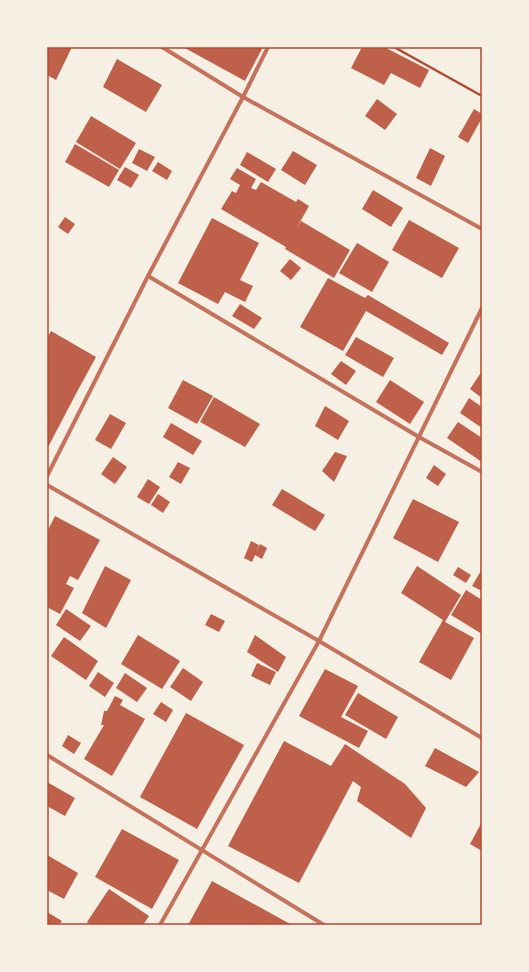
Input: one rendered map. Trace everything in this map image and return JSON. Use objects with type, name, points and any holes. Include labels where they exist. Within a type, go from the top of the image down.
[{"type":"street","points":[[162,47],[243,97],[482,229]]},
{"type":"street","points":[[47,476],[148,276],[268,47]]},
{"type":"street","points":[[148,276],[419,437],[482,472]]},
{"type":"street","points":[[160,925],[319,641],[482,308]]},
{"type":"street","points":[[47,485],[319,641],[482,738]]},
{"type":"street","points":[[47,755],[324,925]]},
{"type":"path","points":[[394,47],[482,96]]},
{"type":"building","points":[[47,47],[72,47],[56,80],[47,75]]},
{"type":"building","points":[[183,47],[263,47],[245,81]]},
{"type":"building","points":[[362,47],[384,47],[429,70],[420,88],[391,73],[384,85],[351,68]]},
{"type":"building","points":[[117,59],[162,85],[146,112],[103,87]]},
{"type":"building","points":[[377,99],[397,114],[385,130],[365,116]]},
{"type":"building","points":[[474,109],[482,114],[482,118],[468,143],[458,137]]},
{"type":"building","points":[[91,116],[136,143],[120,169],[76,142]]},
{"type":"building","points":[[75,144],[119,170],[109,187],[65,162]]},
{"type":"building","points":[[430,148],[445,156],[431,186],[416,178]]},
{"type":"building","points":[[139,149],[155,157],[147,171],[132,163]]},
{"type":"building","points":[[293,151],[317,165],[305,185],[281,170]]},
{"type":"building","points":[[247,152],[276,169],[268,182],[240,165]]},
{"type":"building","points":[[158,162],[172,171],[167,180],[152,171]]},
{"type":"building","points":[[125,167],[139,175],[131,188],[117,180]]},
{"type":"building","points":[[237,168],[256,179],[251,188],[256,190],[261,182],[296,202],[298,199],[309,206],[296,229],[301,221],[350,250],[334,278],[285,249],[286,247],[221,209],[232,191],[236,193],[240,185],[230,179]]},
{"type":"building","points":[[373,190],[403,208],[391,227],[362,209]]},
{"type":"building","points":[[65,217],[75,224],[68,234],[58,227]]},
{"type":"building","points":[[212,218],[259,243],[240,280],[253,286],[245,302],[225,292],[218,304],[178,283]]},
{"type":"building","points":[[409,220],[459,248],[442,278],[392,250]]},
{"type":"building","points":[[357,243],[389,262],[372,292],[339,273]]},
{"type":"building","points":[[290,259],[301,268],[291,280],[280,271]]},
{"type":"building","points":[[328,278],[365,298],[368,295],[449,343],[442,355],[366,311],[343,351],[300,327]]},
{"type":"building","points":[[240,304],[262,318],[254,329],[232,316]]},
{"type":"building","points":[[51,331],[96,357],[47,449],[47,338]]},
{"type":"building","points":[[356,337],[394,358],[383,377],[345,355]]},
{"type":"building","points":[[341,361],[356,371],[346,385],[331,374]]},
{"type":"building","points":[[482,371],[482,398],[470,389]]},
{"type":"building","points":[[183,380],[213,396],[197,424],[168,408]]},
{"type":"building","points":[[390,380],[424,402],[410,424],[376,402]]},
{"type":"building","points":[[214,397],[260,424],[245,447],[200,422]]},
{"type":"building","points":[[469,398],[482,407],[482,428],[460,413]]},
{"type":"building","points":[[325,406],[349,421],[338,440],[315,426]]},
{"type":"building","points":[[110,414],[126,423],[111,449],[95,440]]},
{"type":"building","points":[[458,422],[482,438],[482,462],[447,438]]},
{"type":"building","points":[[171,423],[202,441],[193,455],[163,437]]},
{"type":"building","points":[[335,452],[347,456],[334,482],[322,471]]},
{"type":"building","points":[[113,457],[127,467],[115,484],[101,474]]},
{"type":"building","points":[[178,462],[190,468],[181,484],[169,477]]},
{"type":"building","points":[[434,465],[446,474],[438,486],[426,478]]},
{"type":"building","points":[[148,479],[160,487],[149,504],[137,497]]},
{"type":"building","points":[[282,489],[325,515],[315,531],[272,505]]},
{"type":"building","points":[[158,494],[170,502],[163,513],[151,505]]},
{"type":"building","points":[[413,499],[459,522],[438,562],[393,538]]},
{"type":"building","points":[[55,516],[100,540],[78,580],[70,576],[66,584],[74,588],[60,614],[47,607],[47,532]]},
{"type":"building","points":[[251,541],[259,545],[256,553],[260,544],[267,548],[262,559],[255,555],[252,562],[244,558]]},
{"type":"building","points":[[105,566],[131,580],[106,628],[82,613]]},
{"type":"building","points":[[417,566],[461,595],[445,622],[474,638],[451,680],[419,662],[443,620],[401,593]]},
{"type":"building","points":[[458,567],[471,575],[466,583],[453,575]]},
{"type":"building","points":[[482,569],[482,591],[472,586]]},
{"type":"building","points":[[466,590],[482,600],[482,634],[451,615]]},
{"type":"building","points":[[66,609],[91,626],[80,641],[56,625]]},
{"type":"building","points":[[211,614],[225,621],[219,632],[205,625]]},
{"type":"building","points":[[138,635],[180,661],[162,689],[121,664]]},
{"type":"building","points":[[255,635],[286,657],[278,672],[247,652]]},
{"type":"building","points":[[64,637],[98,661],[86,680],[51,656]]},
{"type":"building","points":[[257,663],[276,672],[270,685],[251,676]]},
{"type":"building","points":[[183,668],[203,682],[191,701],[170,687]]},
{"type":"building","points":[[325,669],[358,686],[341,717],[368,731],[359,748],[299,716]]},
{"type":"building","points":[[98,672],[114,683],[105,697],[89,686]]},
{"type":"building","points":[[125,673],[147,688],[137,702],[116,688]]},
{"type":"building","points":[[358,693],[398,717],[386,739],[345,715]]},
{"type":"building","points":[[115,696],[123,700],[120,705],[145,719],[112,776],[84,759],[104,725],[101,725],[104,711],[107,711]]},
{"type":"building","points":[[161,702],[173,710],[166,722],[153,714]]},
{"type":"building","points":[[186,713],[244,745],[197,829],[140,797]]},
{"type":"building","points":[[68,735],[81,743],[74,754],[62,746]]},
{"type":"building","points":[[284,741],[331,766],[345,744],[405,784],[426,808],[411,838],[357,801],[361,787],[353,781],[299,883],[228,846]]},
{"type":"building","points":[[435,748],[479,772],[466,787],[425,766]]},
{"type":"building","points":[[47,782],[75,798],[65,816],[47,806]]},
{"type":"building","points":[[482,822],[482,851],[470,844]]},
{"type":"building","points":[[122,829],[179,860],[152,909],[95,877]]},
{"type":"building","points":[[47,855],[78,873],[64,899],[47,890]]},
{"type":"building","points":[[212,881],[292,925],[188,925]]},
{"type":"building","points":[[109,889],[149,916],[143,925],[91,925],[87,922]]},
{"type":"building","points":[[47,912],[62,921],[59,925],[47,925]]}]
